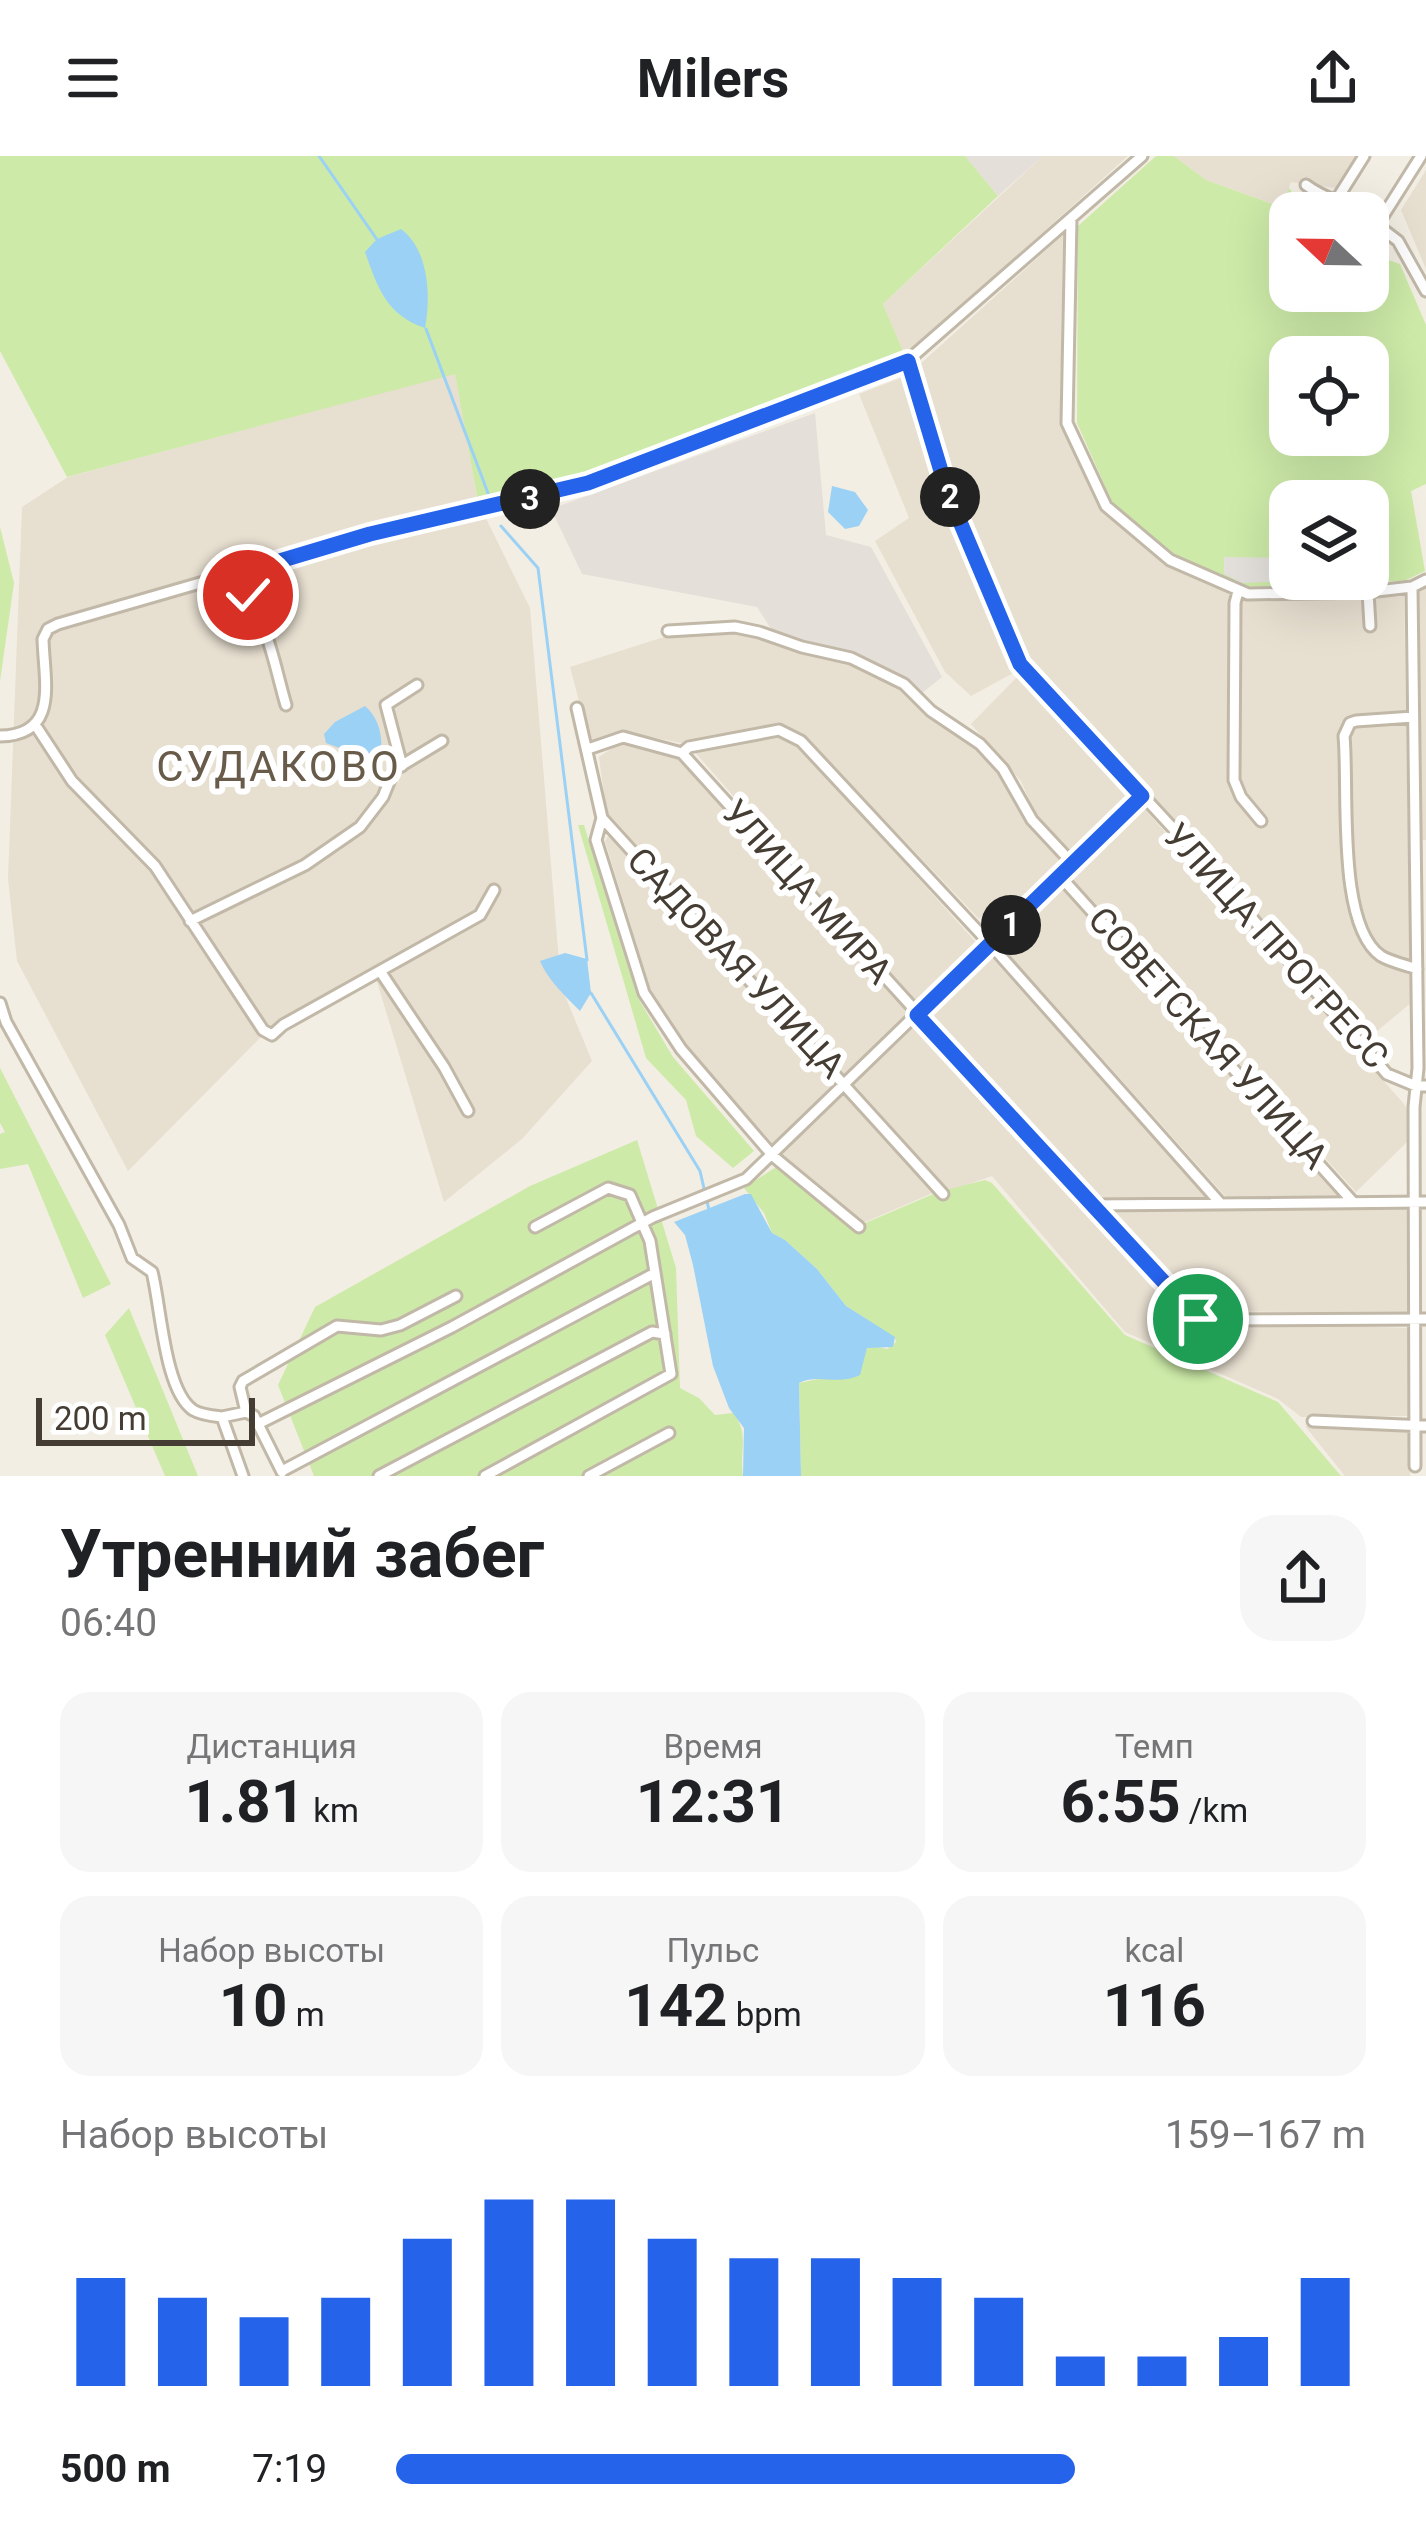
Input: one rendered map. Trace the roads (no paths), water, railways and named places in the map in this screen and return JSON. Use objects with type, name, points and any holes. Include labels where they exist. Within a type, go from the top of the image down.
[{"type":"street","points":[[0,736],[37,726],[44,706],[43,639],[48,629],[370,534],[576,487],[908,361],[1142,156]]},
{"type":"street","points":[[1341,192],[1364,156]]},
{"type":"street","points":[[1389,199],[1420,156]]},
{"type":"street","points":[[1306,185],[1315,192]]},
{"type":"street","points":[[1071,219],[1067,423],[1106,506],[1170,560],[1238,591],[1269,591]]},
{"type":"street","points":[[1389,237],[1412,260],[1426,291]]},
{"type":"street","name":"УЛИЦА ПРОГРЕСС","points":[[908,361],[947,491],[1020,664],[1387,1074],[1421,1086]]},
{"type":"street","points":[[229,576],[248,595],[261,622],[286,705]]},
{"type":"street","points":[[1389,589],[1426,580]]},
{"type":"street","points":[[1412,586],[1421,848],[1417,969],[1421,1425],[1414,1466]]},
{"type":"street","points":[[1238,591],[1234,780],[1261,821]]},
{"type":"street","points":[[1368,600],[1370,626]]},
{"type":"street","name":"СОВЕТСКАЯ УЛИЦА","points":[[668,631],[747,629],[851,658],[904,684],[931,711],[980,744],[1003,769],[1032,820],[1073,864]]},
{"type":"street","points":[[402,766],[386,705],[417,685]]},
{"type":"street","name":"САДОВАЯ УЛИЦА","points":[[577,708],[602,818],[943,1194]]},
{"type":"street","points":[[1413,717],[1356,721],[1344,736],[1349,892],[1360,926],[1378,954],[1417,969]]},
{"type":"street","points":[[37,726],[72,781],[155,866],[263,1030],[272,1035],[480,915],[494,890]]},
{"type":"street","points":[[588,749],[623,737],[682,753],[688,747],[779,730],[801,741],[991,945],[1221,1204]]},
{"type":"street","points":[[190,921],[305,866],[360,827],[383,796],[394,770],[442,742]]},
{"type":"street","name":"УЛИЦА МИРА","points":[[682,753],[1192,1316],[1219,1320],[1420,1319]]},
{"type":"street","points":[[260,1423],[452,1327],[648,1220],[746,1179],[1142,796]]},
{"type":"street","points":[[602,818],[596,840],[644,993],[681,1049],[772,1156],[859,1227]]},
{"type":"street","name":"СОВЕТСКАЯ УЛИЦА","points":[[1060,876],[1353,1202]]},
{"type":"street","points":[[380,971],[468,1111]]},
{"type":"street","points":[[0,1003],[132,1258],[152,1272],[163,1354],[185,1400],[199,1412],[222,1417],[246,1412]]},
{"type":"street","points":[[485,1476],[671,1374],[648,1220],[630,1195],[608,1188],[535,1228]]},
{"type":"street","points":[[1093,1204],[1420,1202]]},
{"type":"street","points":[[456,1296],[381,1330],[338,1326],[243,1381],[246,1412],[260,1423],[283,1474],[655,1273]]},
{"type":"street","points":[[379,1476],[652,1332],[665,1334]]},
{"type":"street","points":[[222,1417],[243,1476]]},
{"type":"street","points":[[1313,1421],[1421,1425]]},
{"type":"street","points":[[589,1476],[669,1433]]},
{"type":"water","points":[[401,229],[417,249],[426,274],[425,328],[393,308],[365,252],[377,239]]},
{"type":"water","points":[[832,486],[855,492],[868,510],[859,526],[845,529],[828,512]]},
{"type":"water","points":[[365,706],[379,729],[380,756],[351,772],[343,766],[345,750],[326,743],[324,734],[335,722]]},
{"type":"water","points":[[565,953],[587,959],[591,993],[580,1011],[540,961]]},
{"type":"water","points":[[751,1194],[772,1233],[817,1269],[846,1306],[895,1337],[893,1347],[867,1348],[860,1375],[799,1383],[801,1476],[743,1476],[744,1428],[729,1408],[713,1366],[685,1235],[674,1222]]},
{"type":"waterway","points":[[319,156],[378,241]]},
{"type":"waterway","points":[[426,329],[491,501]]},
{"type":"waterway","points":[[501,526],[538,568],[587,960]]},
{"type":"waterway","points":[[591,993],[700,1171],[709,1210]]},
{"type":"district","name":"СУДАКОВО","points":[[279,766]]}]
